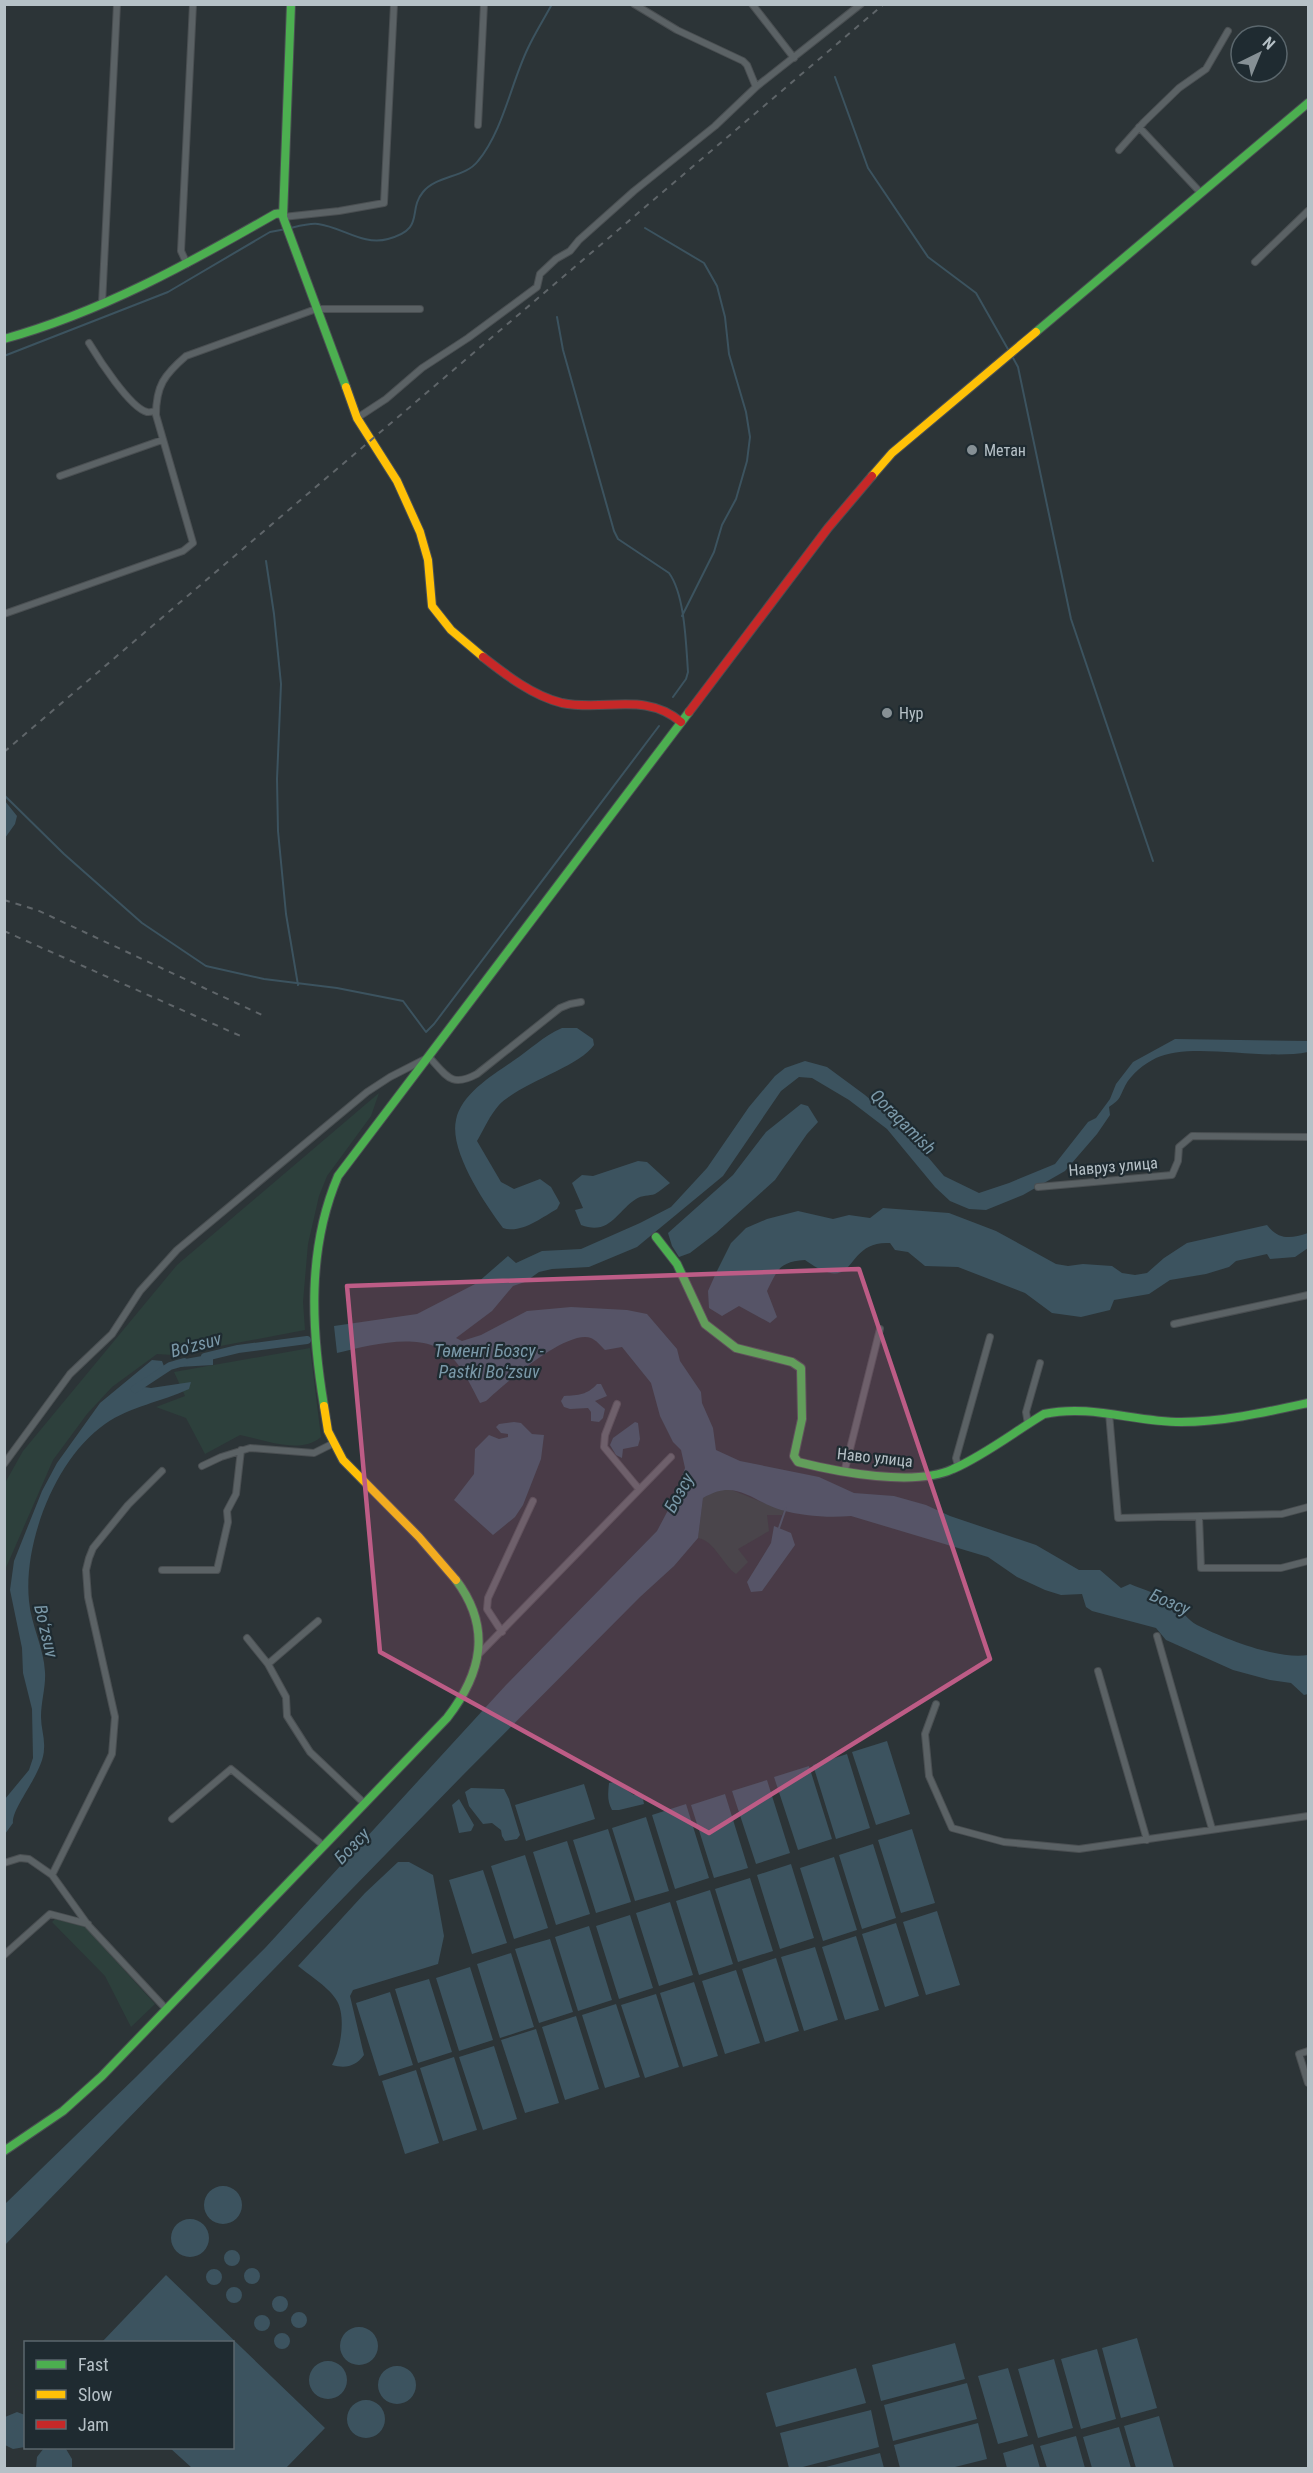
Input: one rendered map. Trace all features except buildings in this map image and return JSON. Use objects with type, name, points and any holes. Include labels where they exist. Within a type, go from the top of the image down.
[{"type":"main road","points":[[291,4],[283,215],[290,241],[357,418],[367,438],[392,470],[426,553],[432,605],[446,624],[517,681],[547,698],[571,704],[681,711],[693,707]]},
{"type":"main road","points":[[4,2151],[76,2100],[102,2076],[456,1708],[470,1687],[478,1655],[476,1617],[464,1591],[401,1519],[344,1463],[332,1444],[324,1410],[314,1322],[317,1255],[323,1213],[330,1192],[343,1169],[828,528],[878,468],[892,453],[1200,192],[1308,104]]},
{"type":"main road","points":[[4,339],[67,318],[138,289],[275,214],[283,215]]},
{"type":"main road","points":[[665,709],[681,722]]},
{"type":"main road","name":"Наво улица","points":[[656,1237],[677,1264],[705,1324],[736,1348],[792,1362],[801,1368],[802,1419],[794,1459],[798,1462],[901,1478],[926,1477],[952,1470],[1044,1414],[1060,1409],[1082,1407],[1109,1413],[1180,1422],[1213,1419],[1308,1403]]},
{"type":"street","points":[[102,304],[117,4]]},
{"type":"street","points":[[187,264],[181,251],[193,4]]},
{"type":"street","points":[[283,215],[339,212],[384,203],[394,4]]},
{"type":"street","points":[[478,125],[484,4]]},
{"type":"street","points":[[634,4],[677,30],[743,61],[756,87]]},
{"type":"street","points":[[752,4],[794,58]]},
{"type":"street","points":[[357,418],[386,399],[422,368],[468,338],[537,287],[540,274],[556,259],[570,251],[618,205],[715,126],[756,87],[861,4]]},
{"type":"street","points":[[1119,150],[1179,88],[1206,69],[1228,31]]},
{"type":"street","points":[[1139,127],[1200,192]]},
{"type":"street","points":[[1255,262],[1308,211]]},
{"type":"street","points":[[4,614],[177,554],[194,543],[162,440],[156,411],[156,396],[171,369],[186,356],[316,309],[420,309]]},
{"type":"street","points":[[88,343],[107,375],[126,394],[147,412],[156,411]]},
{"type":"street","points":[[60,476],[162,440]]},
{"type":"street","points":[[4,1464],[70,1374],[111,1334],[140,1291],[177,1250],[367,1092],[429,1057],[451,1079],[463,1082],[477,1074],[560,1008],[581,1002]]},
{"type":"street","name":"Навруз улица","points":[[1038,1187],[1172,1174],[1178,1161],[1179,1147],[1192,1136],[1308,1137]]},
{"type":"street","points":[[1174,1324],[1308,1295]]},
{"type":"street","points":[[845,1469],[880,1329]]},
{"type":"street","points":[[958,1466],[956,1458],[990,1337]]},
{"type":"street","points":[[1028,1424],[1026,1412],[1040,1363]]},
{"type":"street","points":[[617,1404],[605,1435],[604,1447],[639,1489]]},
{"type":"street","points":[[1109,1413],[1118,1518],[1282,1514],[1308,1507]]},
{"type":"street","points":[[202,1466],[250,1448],[314,1453],[332,1444]]},
{"type":"street","points":[[162,1570],[217,1569],[228,1522],[227,1511],[236,1494],[241,1450]]},
{"type":"street","points":[[478,1655],[670,1457]]},
{"type":"street","points":[[52,1875],[60,1863],[112,1754],[115,1717],[88,1597],[86,1570],[89,1558],[93,1548],[128,1505],[162,1471]]},
{"type":"street","points":[[502,1632],[487,1609],[488,1598],[533,1501]]},
{"type":"street","points":[[1199,1517],[1200,1568],[1281,1568],[1308,1561]]},
{"type":"street","points":[[268,1664],[318,1621]]},
{"type":"street","points":[[1157,1636],[1212,1829]]},
{"type":"street","points":[[247,1638],[268,1664],[286,1697],[287,1716],[310,1752],[365,1804]]},
{"type":"street","points":[[1098,1671],[1147,1840]]},
{"type":"street","points":[[936,1704],[925,1734],[929,1776],[952,1827],[1004,1842],[1078,1849],[1308,1816]]},
{"type":"street","points":[[172,1819],[231,1769],[324,1846]]},
{"type":"street","points":[[4,1863],[20,1858],[29,1859],[52,1875],[88,1924],[167,2010]]},
{"type":"street","points":[[4,1955],[50,1914],[88,1924]]},
{"type":"street","points":[[1308,2051],[1299,2054],[1308,2084]]},
{"type":"highlighted area","points":[[859,1269],[990,1659],[709,1833],[380,1652],[347,1286]]},
{"type":"green space","points":[[379,1093],[371,1116],[327,1176],[319,1196],[308,1244],[303,1302],[305,1330],[173,1355],[157,1354],[112,1387],[87,1414],[53,1460],[5,1570],[5,1483],[23,1451],[177,1265]]},
{"type":"green space","points":[[310,1348],[321,1437],[313,1442],[293,1446],[282,1445],[240,1435],[205,1454],[186,1418],[156,1407],[185,1396],[174,1372]]},
{"type":"green space","points":[[727,1488],[784,1511],[782,1515],[767,1515],[769,1531],[738,1549],[748,1562],[736,1574],[709,1543],[698,1538],[703,1498]]},
{"type":"green space","points":[[55,1919],[85,1927],[155,2004],[131,2027],[105,1976],[52,1922]]},
{"type":"water","points":[[5,801],[17,816],[15,824],[5,838]]},
{"type":"water","points":[[562,1028],[577,1028],[593,1039],[594,1045],[576,1060],[521,1089],[499,1105],[477,1141],[501,1182],[514,1189],[540,1179],[551,1187],[560,1203],[557,1209],[531,1224],[517,1229],[503,1228],[478,1191],[463,1161],[455,1133],[456,1120],[464,1102],[487,1079]]},
{"type":"water","name":"Төменгі Бозсу - Pastki Boʻzsuv","points":[[1175,1039],[1308,1041],[1308,1052],[1270,1054],[1189,1051],[1156,1058],[1142,1066],[1131,1077],[1119,1098],[1109,1107],[1110,1115],[1097,1134],[1065,1171],[1023,1195],[986,1210],[969,1209],[950,1201],[935,1187],[887,1129],[849,1100],[812,1078],[799,1077],[781,1091],[723,1176],[637,1247],[589,1267],[539,1272],[525,1282],[513,1286],[492,1311],[456,1338],[462,1341],[481,1335],[527,1311],[571,1307],[627,1310],[647,1314],[677,1349],[680,1361],[701,1392],[702,1403],[713,1428],[716,1450],[740,1461],[819,1477],[854,1493],[894,1496],[926,1505],[950,1516],[1036,1545],[1079,1570],[1100,1570],[1121,1588],[1130,1584],[1157,1595],[1173,1603],[1194,1623],[1209,1631],[1267,1651],[1296,1656],[1308,1655],[1308,1694],[1304,1695],[1291,1683],[1233,1670],[1166,1640],[1156,1628],[1092,1611],[1086,1607],[1082,1594],[1061,1595],[1045,1590],[1017,1577],[988,1557],[851,1516],[824,1517],[798,1514],[770,1506],[734,1490],[715,1492],[703,1498],[698,1538],[674,1566],[640,1597],[463,1775],[5,2245],[5,2204],[266,1947],[506,1685],[657,1531],[675,1497],[685,1468],[681,1450],[673,1442],[660,1416],[651,1383],[622,1347],[605,1350],[591,1338],[580,1337],[567,1342],[536,1360],[486,1401],[480,1403],[460,1367],[445,1352],[431,1345],[400,1342],[383,1343],[337,1353],[334,1326],[417,1314],[477,1283],[508,1256],[516,1263],[542,1251],[581,1249],[671,1207],[707,1168],[749,1107],[775,1076],[785,1068],[805,1061],[827,1067],[865,1095],[905,1130],[944,1176],[979,1193],[1055,1164],[1088,1122],[1096,1118],[1110,1099],[1116,1084],[1133,1062]]},
{"type":"water","points":[[801,1104],[808,1106],[818,1122],[775,1180],[716,1233],[690,1253],[679,1257],[668,1233],[733,1175],[766,1132]]},
{"type":"water","points":[[638,1161],[647,1162],[670,1183],[655,1194],[636,1199],[606,1225],[591,1228],[581,1225],[575,1210],[583,1208],[572,1183],[582,1175],[593,1176]]},
{"type":"water","points":[[883,1208],[949,1213],[996,1231],[1056,1264],[1112,1266],[1122,1273],[1135,1275],[1147,1273],[1187,1243],[1267,1225],[1280,1236],[1285,1237],[1308,1233],[1308,1248],[1295,1257],[1270,1259],[1267,1254],[1236,1261],[1229,1267],[1206,1274],[1170,1280],[1149,1294],[1114,1300],[1110,1310],[1081,1317],[1052,1313],[1025,1293],[958,1267],[925,1266],[908,1252],[895,1250],[890,1243],[875,1244],[864,1250],[843,1271],[835,1273],[822,1270],[805,1260],[780,1268],[767,1291],[777,1317],[770,1323],[739,1306],[722,1316],[709,1308],[708,1291],[716,1273],[731,1243],[746,1228],[767,1219],[798,1211],[833,1219],[849,1215],[870,1218]]},
{"type":"water","points":[[213,1354],[213,1365],[179,1367],[174,1361]]},
{"type":"water","points":[[152,1360],[162,1361],[165,1369],[143,1381],[144,1387],[191,1382],[189,1389],[125,1413],[105,1424],[87,1439],[58,1479],[37,1528],[31,1553],[29,1601],[44,1663],[41,1717],[44,1749],[39,1768],[17,1808],[13,1823],[5,1834],[5,1799],[29,1770],[33,1758],[32,1709],[23,1673],[22,1648],[10,1590],[14,1561],[42,1491],[57,1463],[100,1403]]},
{"type":"water","points":[[597,1384],[601,1384],[607,1396],[595,1401],[605,1409],[603,1418],[599,1422],[591,1421],[591,1412],[588,1408],[564,1407],[561,1401],[564,1396],[582,1394]]},
{"type":"water","points":[[635,1422],[638,1423],[640,1439],[638,1446],[623,1449],[622,1458],[616,1455],[610,1445],[613,1438]]},
{"type":"water","points":[[521,1423],[532,1434],[544,1435],[541,1459],[523,1505],[515,1517],[493,1535],[454,1500],[474,1474],[475,1449],[489,1435],[499,1439],[508,1437],[508,1434],[501,1433],[496,1427],[499,1424]]},
{"type":"water","points":[[774,1526],[791,1533],[795,1545],[762,1591],[751,1592],[747,1582],[771,1543]]},
{"type":"water","points":[[887,1741],[910,1814],[876,1825],[852,1752]]},
{"type":"water","points":[[847,1754],[870,1828],[836,1839],[813,1765]]},
{"type":"water","points":[[809,1766],[832,1839],[798,1850],[774,1777]]},
{"type":"water","points":[[767,1780],[790,1853],[756,1864],[732,1791]]},
{"type":"water","points":[[614,1782],[634,1795],[642,1794],[644,1804],[612,1810],[608,1790],[609,1783]]},
{"type":"water","points":[[584,1784],[595,1819],[526,1841],[515,1805]]},
{"type":"water","points":[[471,1788],[504,1789],[520,1835],[517,1839],[505,1841],[501,1830],[492,1823],[483,1824],[469,1806],[465,1792]]},
{"type":"water","points":[[725,1794],[748,1868],[714,1878],[691,1805]]},
{"type":"water","points":[[459,1799],[474,1825],[471,1831],[459,1833],[452,1805]]},
{"type":"water","points":[[686,1804],[709,1878],[675,1889],[652,1815]]},
{"type":"water","points":[[646,1817],[669,1891],[635,1901],[612,1828]]},
{"type":"water","points":[[608,1829],[631,1902],[596,1913],[573,1840]]},
{"type":"water","points":[[912,1829],[935,1903],[901,1913],[878,1840]]},
{"type":"water","points":[[567,1841],[590,1914],[556,1925],[533,1852]]},
{"type":"water","points":[[873,1844],[896,1918],[862,1929],[839,1855]]},
{"type":"water","points":[[525,1855],[548,1928],[514,1939],[491,1866]]},
{"type":"water","points":[[834,1857],[857,1930],[823,1941],[800,1868]]},
{"type":"water","points":[[398,1862],[409,1862],[433,1875],[444,1936],[438,1964],[353,1990],[350,1996],[364,2055],[350,2066],[332,2065],[341,2033],[340,2008],[330,1992],[298,1966],[365,1893]]},
{"type":"water","points":[[791,1864],[814,1938],[780,1949],[757,1875]]},
{"type":"water","points":[[483,1870],[507,1943],[472,1954],[449,1880]]},
{"type":"water","points":[[750,1878],[773,1951],[738,1962],[715,1889]]},
{"type":"water","points":[[710,1890],[733,1964],[699,1975],[676,1901]]},
{"type":"water","points":[[670,1902],[693,1975],[659,1986],[636,1913]]},
{"type":"water","points":[[937,1911],[960,1985],[926,1995],[903,1922]]},
{"type":"water","points":[[630,1915],[653,1988],[619,1999],[596,1926]]},
{"type":"water","points":[[896,1923],[919,1996],[885,2007],[862,1934]]},
{"type":"water","points":[[589,1926],[612,2000],[578,2011],[555,1937]]},
{"type":"water","points":[[856,1936],[879,2010],[845,2020],[822,1947]]},
{"type":"water","points":[[550,1939],[573,2012],[539,2023],[515,1949]]},
{"type":"water","points":[[815,1947],[838,2020],[804,2031],[781,1957]]},
{"type":"water","points":[[511,1953],[534,2027],[500,2038],[477,1964]]},
{"type":"water","points":[[776,1958],[799,2031],[765,2042],[742,1969]]},
{"type":"water","points":[[470,1967],[493,2040],[459,2051],[436,1978]]},
{"type":"water","points":[[736,1970],[760,2043],[725,2054],[702,1981]]},
{"type":"water","points":[[429,1979],[452,2052],[418,2063],[395,1989]]},
{"type":"water","points":[[694,1982],[718,2056],[683,2067],[660,1993]]},
{"type":"water","points":[[390,1992],[413,2065],[379,2076],[356,2003]]},
{"type":"water","points":[[656,1994],[679,2067],[645,2078],[621,2005]]},
{"type":"water","points":[[616,2004],[640,2077],[605,2088],[582,2015]]},
{"type":"water","points":[[576,2016],[599,2089],[565,2100],[542,2027]]},
{"type":"water","points":[[536,2029],[559,2103],[525,2113],[501,2040]]},
{"type":"water","points":[[494,2046],[517,2119],[483,2130],[459,2057]]},
{"type":"water","points":[[454,2057],[477,2130],[443,2141],[420,2068]]},
{"type":"water","points":[[416,2070],[439,2143],[405,2154],[382,2081]]},
{"type":"water","points":[[223,2186],[236,2192],[242,2205],[236,2218],[223,2224],[210,2218],[204,2205],[210,2192]]},
{"type":"water","points":[[190,2219],[203,2225],[209,2238],[203,2251],[190,2257],[177,2251],[171,2238],[177,2225]]},
{"type":"water","points":[[232,2250],[240,2258],[232,2266],[224,2258]]},
{"type":"water","points":[[252,2268],[260,2276],[252,2284],[244,2276]]},
{"type":"water","points":[[214,2269],[222,2277],[214,2285],[206,2277]]},
{"type":"water","points":[[166,2275],[325,2428],[286,2468],[192,2468],[171,2449],[234,2449],[234,2341],[103,2341]]},
{"type":"water","points":[[234,2287],[242,2295],[234,2303],[226,2295]]},
{"type":"water","points":[[280,2296],[288,2304],[280,2312],[272,2304]]},
{"type":"water","points":[[299,2312],[307,2320],[299,2328],[291,2320]]},
{"type":"water","points":[[262,2315],[270,2323],[262,2331],[254,2323]]},
{"type":"water","points":[[359,2327],[372,2333],[378,2346],[372,2359],[359,2365],[346,2359],[340,2346],[346,2333]]},
{"type":"water","points":[[282,2333],[290,2341],[282,2349],[274,2341]]},
{"type":"water","points":[[1137,2338],[1157,2408],[1121,2418],[1102,2348]]},
{"type":"water","points":[[955,2343],[965,2379],[881,2401],[872,2365]]},
{"type":"water","points":[[1097,2349],[1116,2419],[1081,2429],[1061,2359]]},
{"type":"water","points":[[1054,2359],[1073,2428],[1038,2438],[1018,2369]]},
{"type":"water","points":[[328,2361],[341,2367],[347,2380],[341,2393],[328,2399],[315,2393],[309,2380],[315,2367]]},
{"type":"water","points":[[397,2366],[410,2372],[416,2385],[410,2398],[397,2404],[384,2398],[378,2385],[384,2372]]},
{"type":"water","points":[[856,2368],[866,2403],[776,2427],[766,2393]]},
{"type":"water","points":[[1008,2368],[1028,2436],[998,2444],[978,2376]]},
{"type":"water","points":[[967,2383],[977,2419],[893,2441],[884,2405]]},
{"type":"water","points":[[366,2400],[379,2406],[385,2419],[379,2432],[366,2438],[353,2432],[347,2419],[353,2406]]},
{"type":"water","points":[[871,2410],[879,2447],[799,2468],[789,2468],[780,2433]]},
{"type":"water","points":[[17,2412],[24,2415],[24,2447],[13,2449],[5,2445],[5,2417]]},
{"type":"water","points":[[1159,2416],[1174,2468],[1136,2468],[1124,2426]]},
{"type":"water","points":[[978,2423],[987,2459],[951,2468],[900,2468],[894,2445]]},
{"type":"water","points":[[1119,2427],[1131,2468],[1092,2468],[1083,2437]]},
{"type":"water","points":[[1076,2436],[1085,2468],[1047,2468],[1040,2446]]},
{"type":"water","points":[[1033,2444],[1040,2468],[1007,2468],[1003,2453]]},
{"type":"water","points":[[43,2449],[66,2449],[72,2459],[72,2468],[36,2468],[37,2457]]},
{"type":"water","points":[[880,2453],[884,2468],[822,2468]]},
{"type":"waterway","points":[[291,228],[318,224],[370,240],[388,239],[407,230],[412,225],[418,199],[423,192],[436,182],[472,167],[487,149],[528,48],[552,4]]},
{"type":"waterway","points":[[835,77],[868,168],[928,257],[976,293],[1009,351]]},
{"type":"waterway","points":[[645,228],[704,263],[717,286],[725,317],[729,354],[746,412],[750,437],[747,461],[736,499],[722,525],[714,552],[682,616]]},
{"type":"waterway","points":[[4,356],[168,292],[270,232],[286,229]]},
{"type":"waterway","points":[[557,317],[563,350],[614,531],[618,539],[669,573],[682,607],[688,672],[686,679],[673,697]]},
{"type":"waterway","points":[[1012,356],[1018,367],[1071,619],[1153,861]]},
{"type":"waterway","points":[[266,561],[281,684],[277,779],[278,831],[286,914],[298,985]]},
{"type":"waterway","points":[[4,795],[64,854],[142,923],[206,966],[264,979],[337,988],[403,1001],[426,1032],[659,726]]},
{"type":"waterway","name":"Bo'zsuv","points":[[205,1357],[238,1349],[307,1340]]},
{"type":"waterway","name":"Bo'zsuv","points":[[135,1389],[170,1366],[184,1362]]},
{"type":"waterway","points":[[779,1528],[786,1508]]},
{"type":"railway","points":[[4,752],[884,4]]},
{"type":"railway","points":[[4,900],[37,910],[262,1015]]},
{"type":"railway","points":[[4,931],[245,1038]]},
{"type":"traffic: fast","points":[[291,4],[283,217],[346,387]]},
{"type":"traffic: fast","points":[[1036,332],[1308,103]]},
{"type":"traffic: fast","points":[[4,339],[40,328],[109,301],[210,251],[275,214],[282,213]]},
{"type":"traffic: fast","points":[[324,1406],[316,1347],[314,1289],[321,1232],[338,1176],[689,712]]},
{"type":"traffic: fast","points":[[656,1237],[677,1264],[705,1324],[736,1348],[792,1362],[801,1368],[802,1419],[794,1456],[798,1462],[876,1476],[918,1477],[953,1469],[988,1450],[1044,1414],[1079,1411],[1164,1421],[1197,1422],[1245,1416],[1308,1403]]},
{"type":"traffic: fast","points":[[4,2151],[63,2111],[102,2076],[447,1718],[468,1684],[475,1667],[478,1650],[475,1615],[456,1580]]},
{"type":"traffic: slow","points":[[872,476],[892,453],[1036,332]]},
{"type":"traffic: slow","points":[[346,387],[357,418],[397,481],[420,532],[428,560],[432,606],[451,630],[483,657]]},
{"type":"traffic: slow","points":[[324,1406],[328,1431],[343,1460],[419,1537],[456,1580]]},
{"type":"traffic: jam","points":[[689,712],[828,528],[872,476]]},
{"type":"traffic: jam","points":[[483,657],[520,684],[551,700],[578,705],[624,704],[653,707],[681,722]]},
{"type":"place","name":"Метан","points":[[972,450]]},
{"type":"place","name":"Нур","points":[[887,713]]},
{"type":"water label","name":"Qoraqamish","points":[[903,1122]]},
{"type":"water label","name":"Бозсу","points":[[679,1493]]},
{"type":"water label","name":"Бозсу","points":[[1170,1602]]},
{"type":"water label","name":"Boʻzsuv","points":[[46,1631]]},
{"type":"water label","name":"Бозсу","points":[[352,1846]]}]
